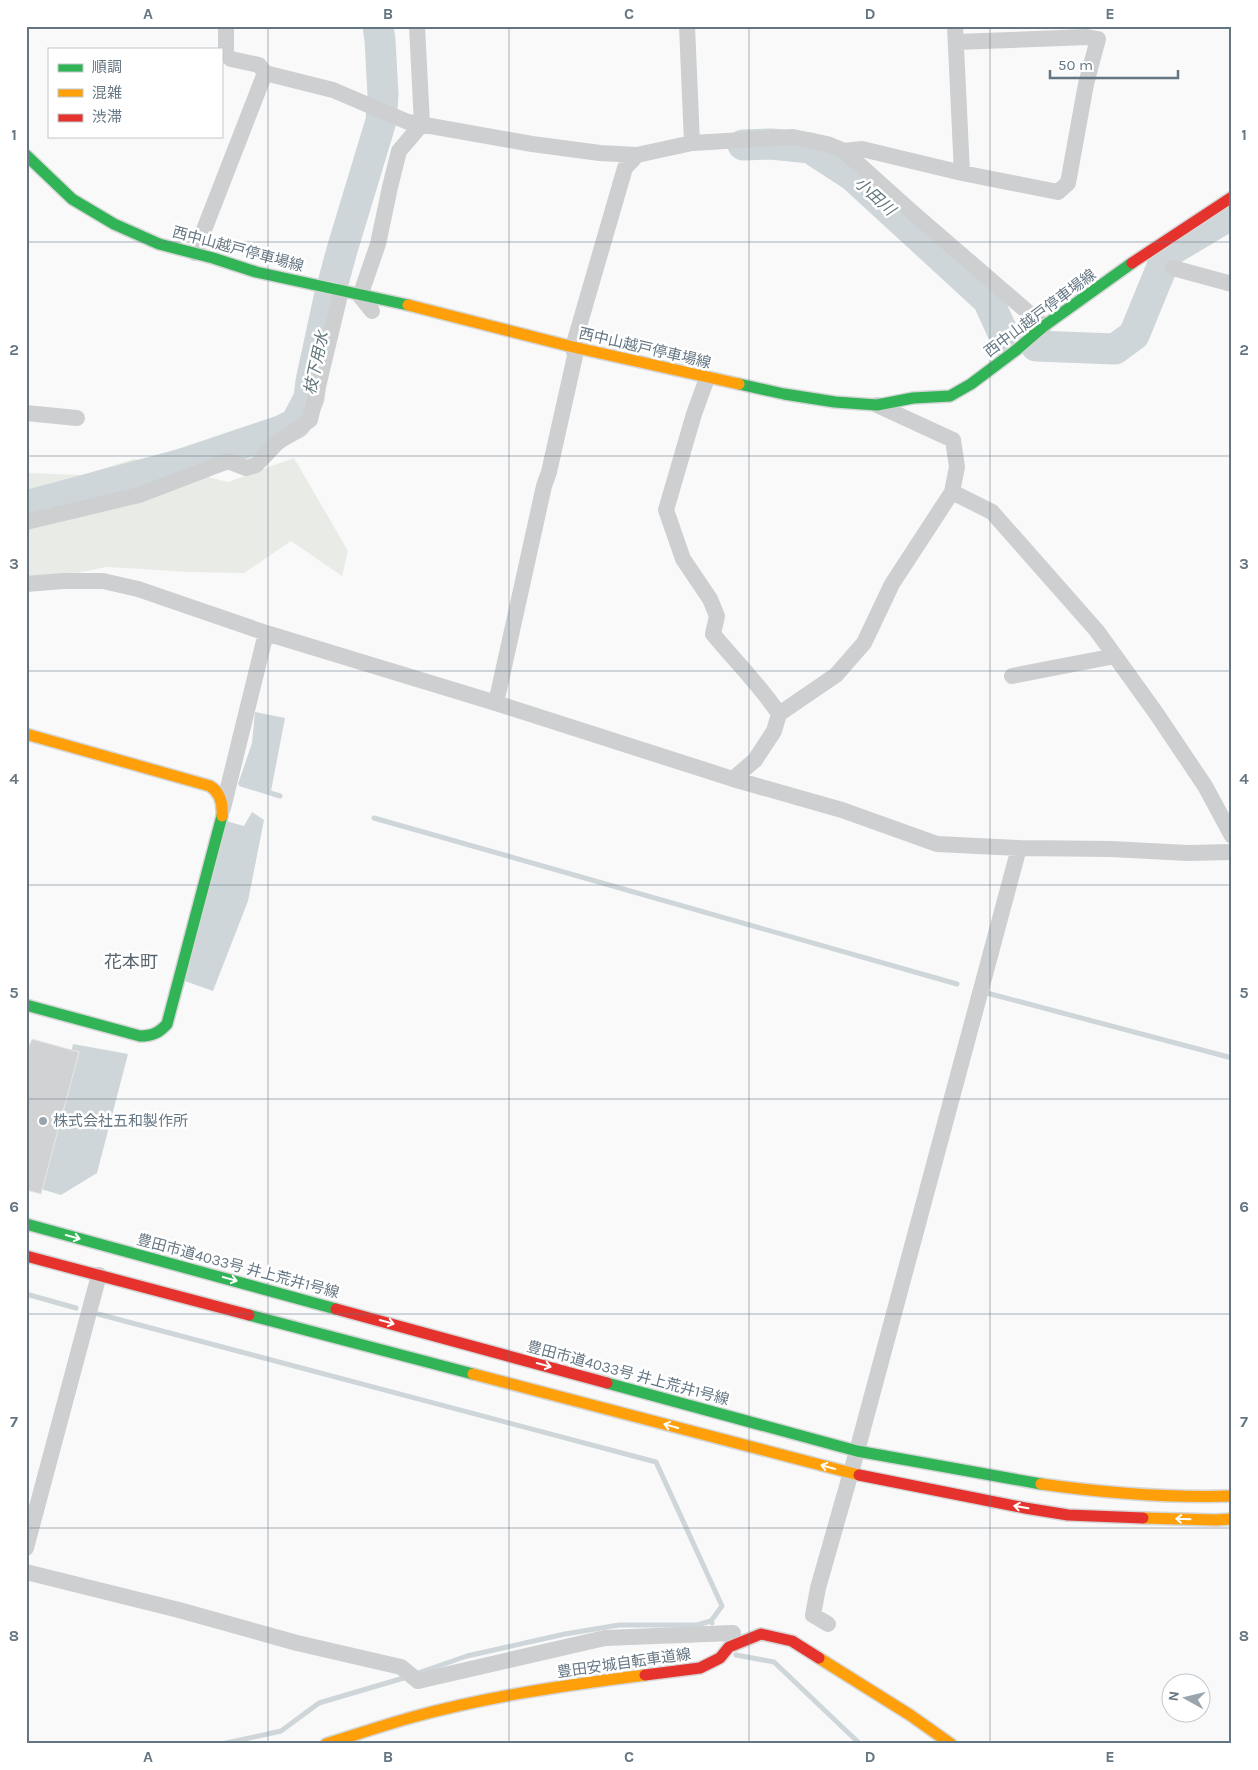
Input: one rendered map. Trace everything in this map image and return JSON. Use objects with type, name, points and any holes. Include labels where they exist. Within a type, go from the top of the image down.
[{"type":"street","points":[[226,26],[226,54],[231,59],[259,65],[265,73],[333,90],[408,122],[532,144],[600,153],[637,155],[692,143],[793,137],[826,144],[844,151],[1044,326]]},
{"type":"street","points":[[372,311],[360,296],[378,244],[399,151],[422,124],[417,26]]},
{"type":"street","points":[[687,26],[692,143]]},
{"type":"street","points":[[844,151],[862,150],[962,173],[1058,192],[1068,183],[1086,84],[1098,39],[1087,37],[955,34],[962,173]]},
{"type":"street","points":[[195,253],[265,73]]},
{"type":"street","name":"西中山越戸停車場線","points":[[26,155],[72,199],[114,224],[159,244],[256,272],[439,312],[573,347],[707,378],[792,396],[877,405],[913,398],[950,396],[971,384],[1015,351],[1044,326],[1142,254],[1232,197]]},
{"type":"street","points":[[496,703],[575,356],[573,347],[625,168],[637,155]]},
{"type":"street","points":[[1173,268],[1232,284]]},
{"type":"street","points":[[26,522],[139,495],[228,461],[246,468],[256,465],[276,443],[310,420],[341,290]]},
{"type":"street","points":[[707,378],[694,414],[666,510],[683,558],[710,599],[717,616],[713,634],[745,673],[759,685],[779,714]]},
{"type":"street","points":[[733,779],[755,760],[774,731],[779,714],[836,675],[864,643],[892,584],[952,492],[957,467],[952,440],[877,405]]},
{"type":"street","points":[[26,413],[77,418]]},
{"type":"street","points":[[952,492],[992,512],[1079,610],[1156,713],[1205,786],[1232,836]]},
{"type":"street","points":[[26,584],[63,581],[104,581],[138,589],[266,633],[496,703],[733,779],[842,810],[937,844],[1188,853],[1232,852]]},
{"type":"street","points":[[222,810],[266,633]]},
{"type":"street","points":[[1012,676],[1115,656]]},
{"type":"street","points":[[26,734],[210,786],[220,796],[222,810],[167,1024],[163,1029],[152,1036],[140,1036],[26,1005]]},
{"type":"street","points":[[828,1624],[812,1615],[818,1588],[1019,848]]},
{"type":"street","name":"豊田市道4033号 井上荒井1号線","points":[[26,1224],[856,1451],[1024,1482],[1090,1491],[1180,1496],[1232,1496]]},
{"type":"street","points":[[26,1256],[850,1473],[1016,1506],[1068,1514],[1232,1519]]},
{"type":"street","points":[[26,1548],[99,1275]]},
{"type":"street","points":[[26,1572],[179,1610],[297,1643],[401,1668],[418,1682],[605,1638],[733,1633]]},
{"type":"street","name":"豊田安城自転車道線","points":[[326,1744],[414,1717],[487,1700],[574,1684],[700,1668],[720,1658],[729,1647],[762,1634],[792,1641],[910,1715],[951,1744]]},
{"type":"shaded area","points":[[294,458],[348,551],[342,576],[291,541],[244,573],[107,567],[26,583],[26,473],[82,475],[134,459],[228,482]]},
{"type":"shaded area","points":[[255,712],[285,718],[271,791],[238,784],[252,743]]},
{"type":"shaded area","points":[[252,812],[264,820],[248,901],[213,991],[182,980],[226,821],[244,826]]},
{"type":"shaded area","points":[[73,1044],[128,1054],[97,1173],[61,1195],[41,1189]]},
{"type":"building","name":"株式会社五和製作所","points":[[32,1039],[79,1052],[41,1194],[26,1190],[26,1052]]},
{"type":"waterway","name":"枝下用水","points":[[26,506],[182,464],[283,430],[296,423],[309,398],[329,298],[381,121],[383,95],[378,26]]},
{"type":"waterway","name":"小田川","points":[[743,145],[771,144],[810,148],[853,176],[988,300],[1008,344]]},
{"type":"waterway","name":"小田川","points":[[1036,346],[1115,349],[1134,335],[1168,252],[1232,214]]},
{"type":"waterway","points":[[241,784],[280,796]]},
{"type":"waterway","points":[[374,818],[957,984]]},
{"type":"waterway","points":[[987,993],[1232,1058]]},
{"type":"waterway","points":[[26,1294],[76,1308]]},
{"type":"waterway","points":[[98,1314],[656,1462],[722,1606],[711,1621]]},
{"type":"waterway","points":[[415,1674],[467,1656],[565,1634],[619,1625],[697,1625],[711,1621],[712,1623]]},
{"type":"waterway","points":[[736,1655],[774,1662],[860,1744]]},
{"type":"waterway","points":[[222,1744],[281,1731],[319,1703],[407,1677]]},
{"type":"traffic: fast","points":[[26,155],[72,199],[114,224],[159,244],[213,258],[256,272],[408,305]]},
{"type":"traffic: fast","points":[[739,384],[784,394],[835,402],[877,405],[913,398],[950,396],[971,384],[1015,351],[1044,326],[1132,263]]},
{"type":"traffic: fast","points":[[26,1005],[140,1036],[158,1032],[164,1027],[167,1024],[222,816]]},
{"type":"traffic: fast","points":[[26,1224],[336,1309]]},
{"type":"traffic: fast","points":[[249,1315],[473,1374]]},
{"type":"traffic: fast","points":[[607,1383],[857,1451],[1041,1484]]},
{"type":"traffic: slow","points":[[408,305],[573,347],[739,384]]},
{"type":"traffic: slow","points":[[26,734],[210,786],[217,792],[220,799],[222,816]]},
{"type":"traffic: slow","points":[[473,1374],[859,1475]]},
{"type":"traffic: slow","points":[[1041,1484],[1136,1494],[1232,1496]]},
{"type":"traffic: slow","points":[[1143,1518],[1232,1519]]},
{"type":"traffic: slow","points":[[819,1658],[910,1715],[951,1744]]},
{"type":"traffic: slow","points":[[326,1744],[402,1720],[470,1703],[557,1687],[645,1675]]},
{"type":"traffic: jam","points":[[1132,263],[1232,197]]},
{"type":"traffic: jam","points":[[26,1256],[249,1315]]},
{"type":"traffic: jam","points":[[336,1309],[607,1383]]},
{"type":"traffic: jam","points":[[859,1475],[1068,1515],[1143,1518]]},
{"type":"traffic: jam","points":[[645,1675],[700,1668],[720,1658],[729,1647],[761,1634],[792,1641],[819,1658]]},
{"type":"place","name":"株式会社五和製作所","points":[[43,1121]]},
{"type":"district","name":"花本町","points":[[131,962]]}]
